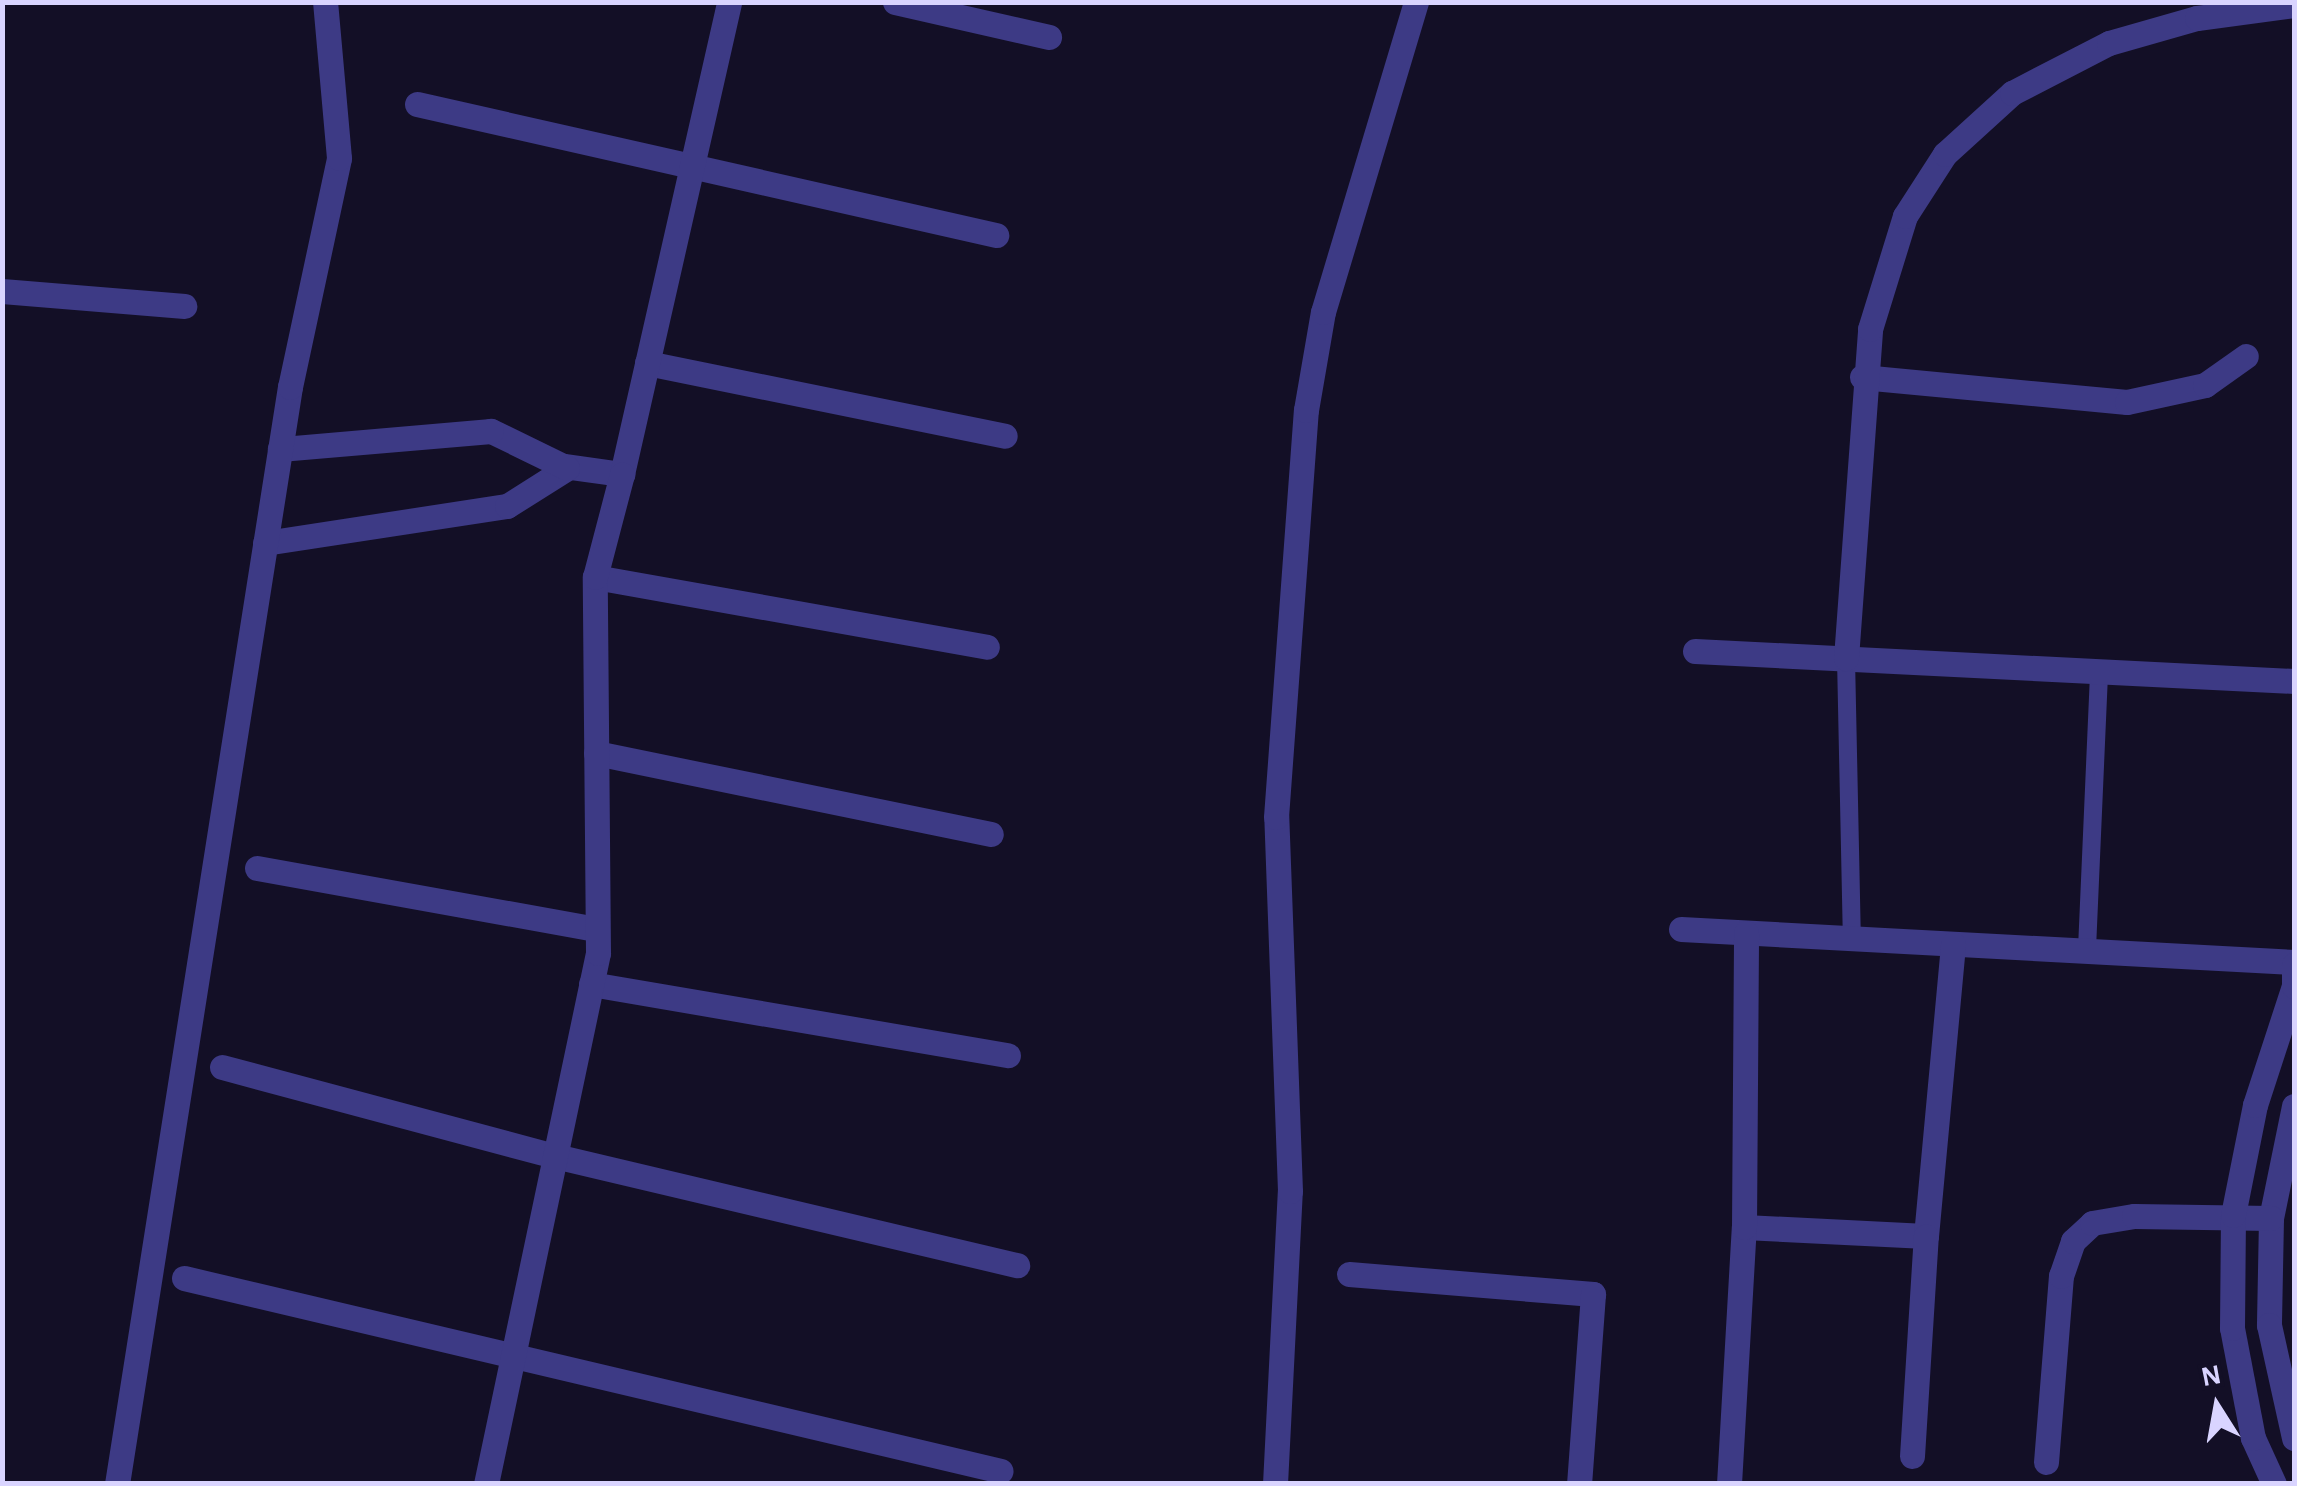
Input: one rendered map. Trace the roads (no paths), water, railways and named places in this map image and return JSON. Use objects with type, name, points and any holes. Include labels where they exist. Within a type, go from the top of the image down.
[{"type":"street","points":[[117,1484],[280,450],[339,158],[325,2]]},
{"type":"street","points":[[486,1484],[591,984],[597,929],[595,577],[729,2]]},
{"type":"street","points":[[895,2],[1049,37]]},
{"type":"street","points":[[1275,1484],[1290,1191],[1276,817],[1306,410],[1324,312],[1416,2]]},
{"type":"street","points":[[1846,658],[1862,377],[1905,216],[1945,154],[2012,92],[2109,42],[2197,18],[2294,5]]},
{"type":"street","points":[[416,104],[996,235]]},
{"type":"street","points":[[2,291],[184,306]]},
{"type":"street","points":[[1862,377],[2128,402],[2206,385],[2246,356]]},
{"type":"street","points":[[647,363],[1005,436]]},
{"type":"street","points":[[280,450],[491,431],[564,466],[622,474]]},
{"type":"street","points":[[265,543],[507,506],[564,466]]},
{"type":"street","points":[[595,577],[987,647]]},
{"type":"street","points":[[1696,651],[2294,681]]},
{"type":"street","points":[[596,753],[991,834]]},
{"type":"street","points":[[257,868],[597,929]]},
{"type":"street","points":[[1681,929],[2086,949],[2294,964],[2294,986],[2247,1145],[2234,1215],[2232,1328],[2253,1438],[2274,1484]]},
{"type":"street","points":[[1730,1484],[1744,1227],[1746,933]]},
{"type":"street","points":[[1912,1456],[1926,1236],[1954,944]]},
{"type":"street","points":[[591,984],[1008,1054]]},
{"type":"street","points":[[222,1067],[555,1156],[1018,1264]]},
{"type":"street","points":[[2253,1438],[2293,1430],[2270,1324],[2271,1218],[2289,1152],[2294,1106]]},
{"type":"street","points":[[2247,1145],[2289,1152]]},
{"type":"street","points":[[2046,1462],[2060,1276],[2073,1241],[2092,1223],[2134,1216],[2271,1218]]},
{"type":"street","points":[[1744,1227],[1926,1236]]},
{"type":"street","points":[[1349,1274],[1592,1294],[1579,1484]]},
{"type":"street","points":[[184,1278],[513,1359],[1001,1471]]},
{"type":"lane","points":[[1846,658],[1852,938]]},
{"type":"lane","points":[[2086,949],[2098,671]]}]
